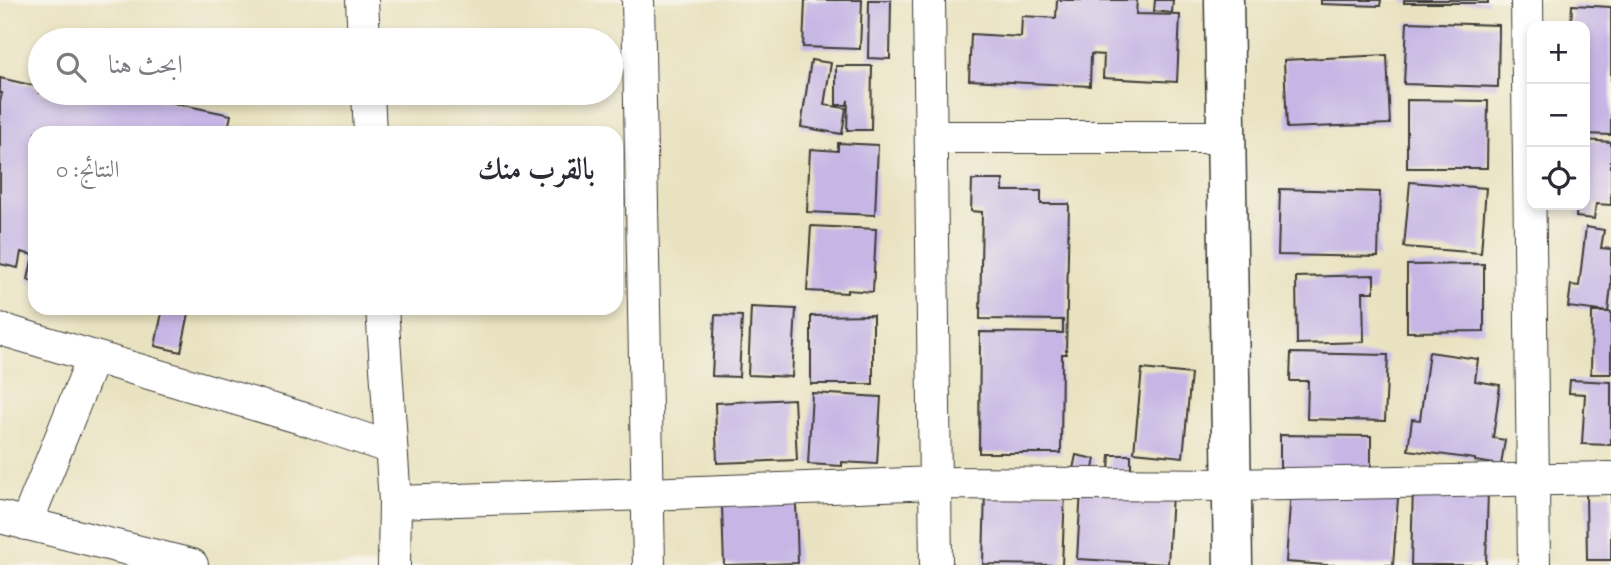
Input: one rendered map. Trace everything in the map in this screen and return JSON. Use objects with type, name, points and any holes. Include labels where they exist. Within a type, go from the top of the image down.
[{"type":"street","points":[[362,0],[363,28]]},
{"type":"street","points":[[638,0],[649,565]]},
{"type":"street","points":[[929,0],[936,565]]},
{"type":"street","points":[[1224,0],[1233,565]]},
{"type":"street","points":[[1527,0],[1534,565]]},
{"type":"street","points":[[369,105],[370,126]]},
{"type":"street","points":[[931,136],[1226,137]]},
{"type":"street","points":[[382,315],[395,502],[394,565]]},
{"type":"street","points":[[0,329],[308,420],[391,448]]},
{"type":"street","points":[[93,358],[13,520],[159,561],[191,565]]},
{"type":"street","points":[[395,502],[935,483],[1231,485],[1611,478]]},
{"type":"building","points":[[805,0],[862,0],[860,49],[803,47]]},
{"type":"building","points":[[869,0],[891,0],[890,59],[868,58]]},
{"type":"building","points":[[1057,0],[1137,0],[1136,14],[1180,15],[1177,82],[1103,78],[1104,55],[1091,54],[1090,86],[969,80],[971,34],[1021,37],[1022,16],[1056,18]]},
{"type":"building","points":[[1155,0],[1173,0],[1172,13],[1154,11]]},
{"type":"building","points":[[1321,0],[1381,0],[1380,6],[1321,4]]},
{"type":"building","points":[[1404,0],[1488,0],[1488,3],[1404,3]]},
{"type":"building","points":[[1572,5],[1611,7],[1611,135],[1590,134],[1590,21],[1571,21]]},
{"type":"building","points":[[1407,22],[1499,25],[1498,87],[1404,84]]},
{"type":"building","points":[[1387,55],[1390,124],[1287,128],[1284,60]]},
{"type":"building","points":[[811,60],[831,63],[824,105],[846,108],[842,134],[801,127]]},
{"type":"building","points":[[836,66],[872,66],[871,130],[847,130],[848,100],[847,105],[836,105]]},
{"type":"building","points":[[0,78],[28,84],[28,105],[183,105],[231,115],[229,126],[28,126],[28,254],[21,252],[18,268],[0,264]]},
{"type":"building","points":[[1407,100],[1488,101],[1487,168],[1407,168]]},
{"type":"building","points":[[1590,140],[1611,142],[1611,205],[1596,204],[1594,219],[1576,217],[1577,210],[1590,210]]},
{"type":"building","points":[[838,143],[878,145],[875,215],[807,212],[810,149],[838,151]]},
{"type":"building","points":[[972,180],[1003,180],[1003,191],[1041,191],[1041,204],[1069,204],[1066,354],[1062,354],[1061,453],[979,453],[980,332],[1063,333],[1063,320],[980,319],[982,212],[971,211]]},
{"type":"building","points":[[1410,182],[1486,188],[1481,253],[1404,247]]},
{"type":"building","points":[[1280,189],[1380,192],[1378,257],[1278,255]]},
{"type":"building","points":[[811,226],[876,229],[873,292],[807,291]]},
{"type":"building","points":[[1586,227],[1604,230],[1601,248],[1611,249],[1608,312],[1568,307],[1571,285],[1579,286]]},
{"type":"building","points":[[1484,264],[1484,331],[1407,332],[1407,265]]},
{"type":"building","points":[[1374,275],[1374,292],[1363,292],[1364,342],[1297,344],[1296,277]]},
{"type":"building","points":[[751,307],[796,309],[792,377],[748,375]]},
{"type":"building","points":[[1592,312],[1611,312],[1611,374],[1591,374]]},
{"type":"building","points":[[162,315],[189,315],[181,352],[155,346]]},
{"type":"building","points":[[715,315],[742,316],[739,377],[712,376]]},
{"type":"building","points":[[873,315],[873,384],[811,384],[811,316]]},
{"type":"building","points":[[1429,352],[1478,359],[1475,381],[1500,385],[1493,438],[1505,440],[1501,465],[1408,450],[1412,419],[1420,420]]},
{"type":"building","points":[[1291,353],[1388,355],[1385,421],[1307,419],[1308,381],[1290,381]]},
{"type":"building","points":[[1142,369],[1191,374],[1183,457],[1134,452]]},
{"type":"building","points":[[1570,380],[1611,382],[1611,445],[1582,444],[1585,394],[1569,393]]},
{"type":"building","points":[[812,393],[881,397],[877,464],[808,464]]},
{"type":"building","points":[[794,399],[797,460],[717,463],[715,403]]},
{"type":"building","points":[[1280,435],[1371,436],[1371,469],[1280,469]]},
{"type":"building","points":[[1076,455],[1095,459],[1092,473],[1073,469]]},
{"type":"building","points":[[1110,455],[1131,455],[1131,470],[1109,470]]},
{"type":"building","points":[[1413,486],[1488,488],[1486,565],[1411,565]]},
{"type":"building","points":[[1081,489],[1172,494],[1168,564],[1077,559]]},
{"type":"building","points":[[985,490],[1065,493],[1062,565],[983,564]]},
{"type":"building","points":[[1291,490],[1398,498],[1393,565],[1286,562]]},
{"type":"building","points":[[1586,494],[1611,494],[1611,560],[1587,560]]},
{"type":"building","points":[[796,503],[798,563],[724,565],[722,506]]}]
